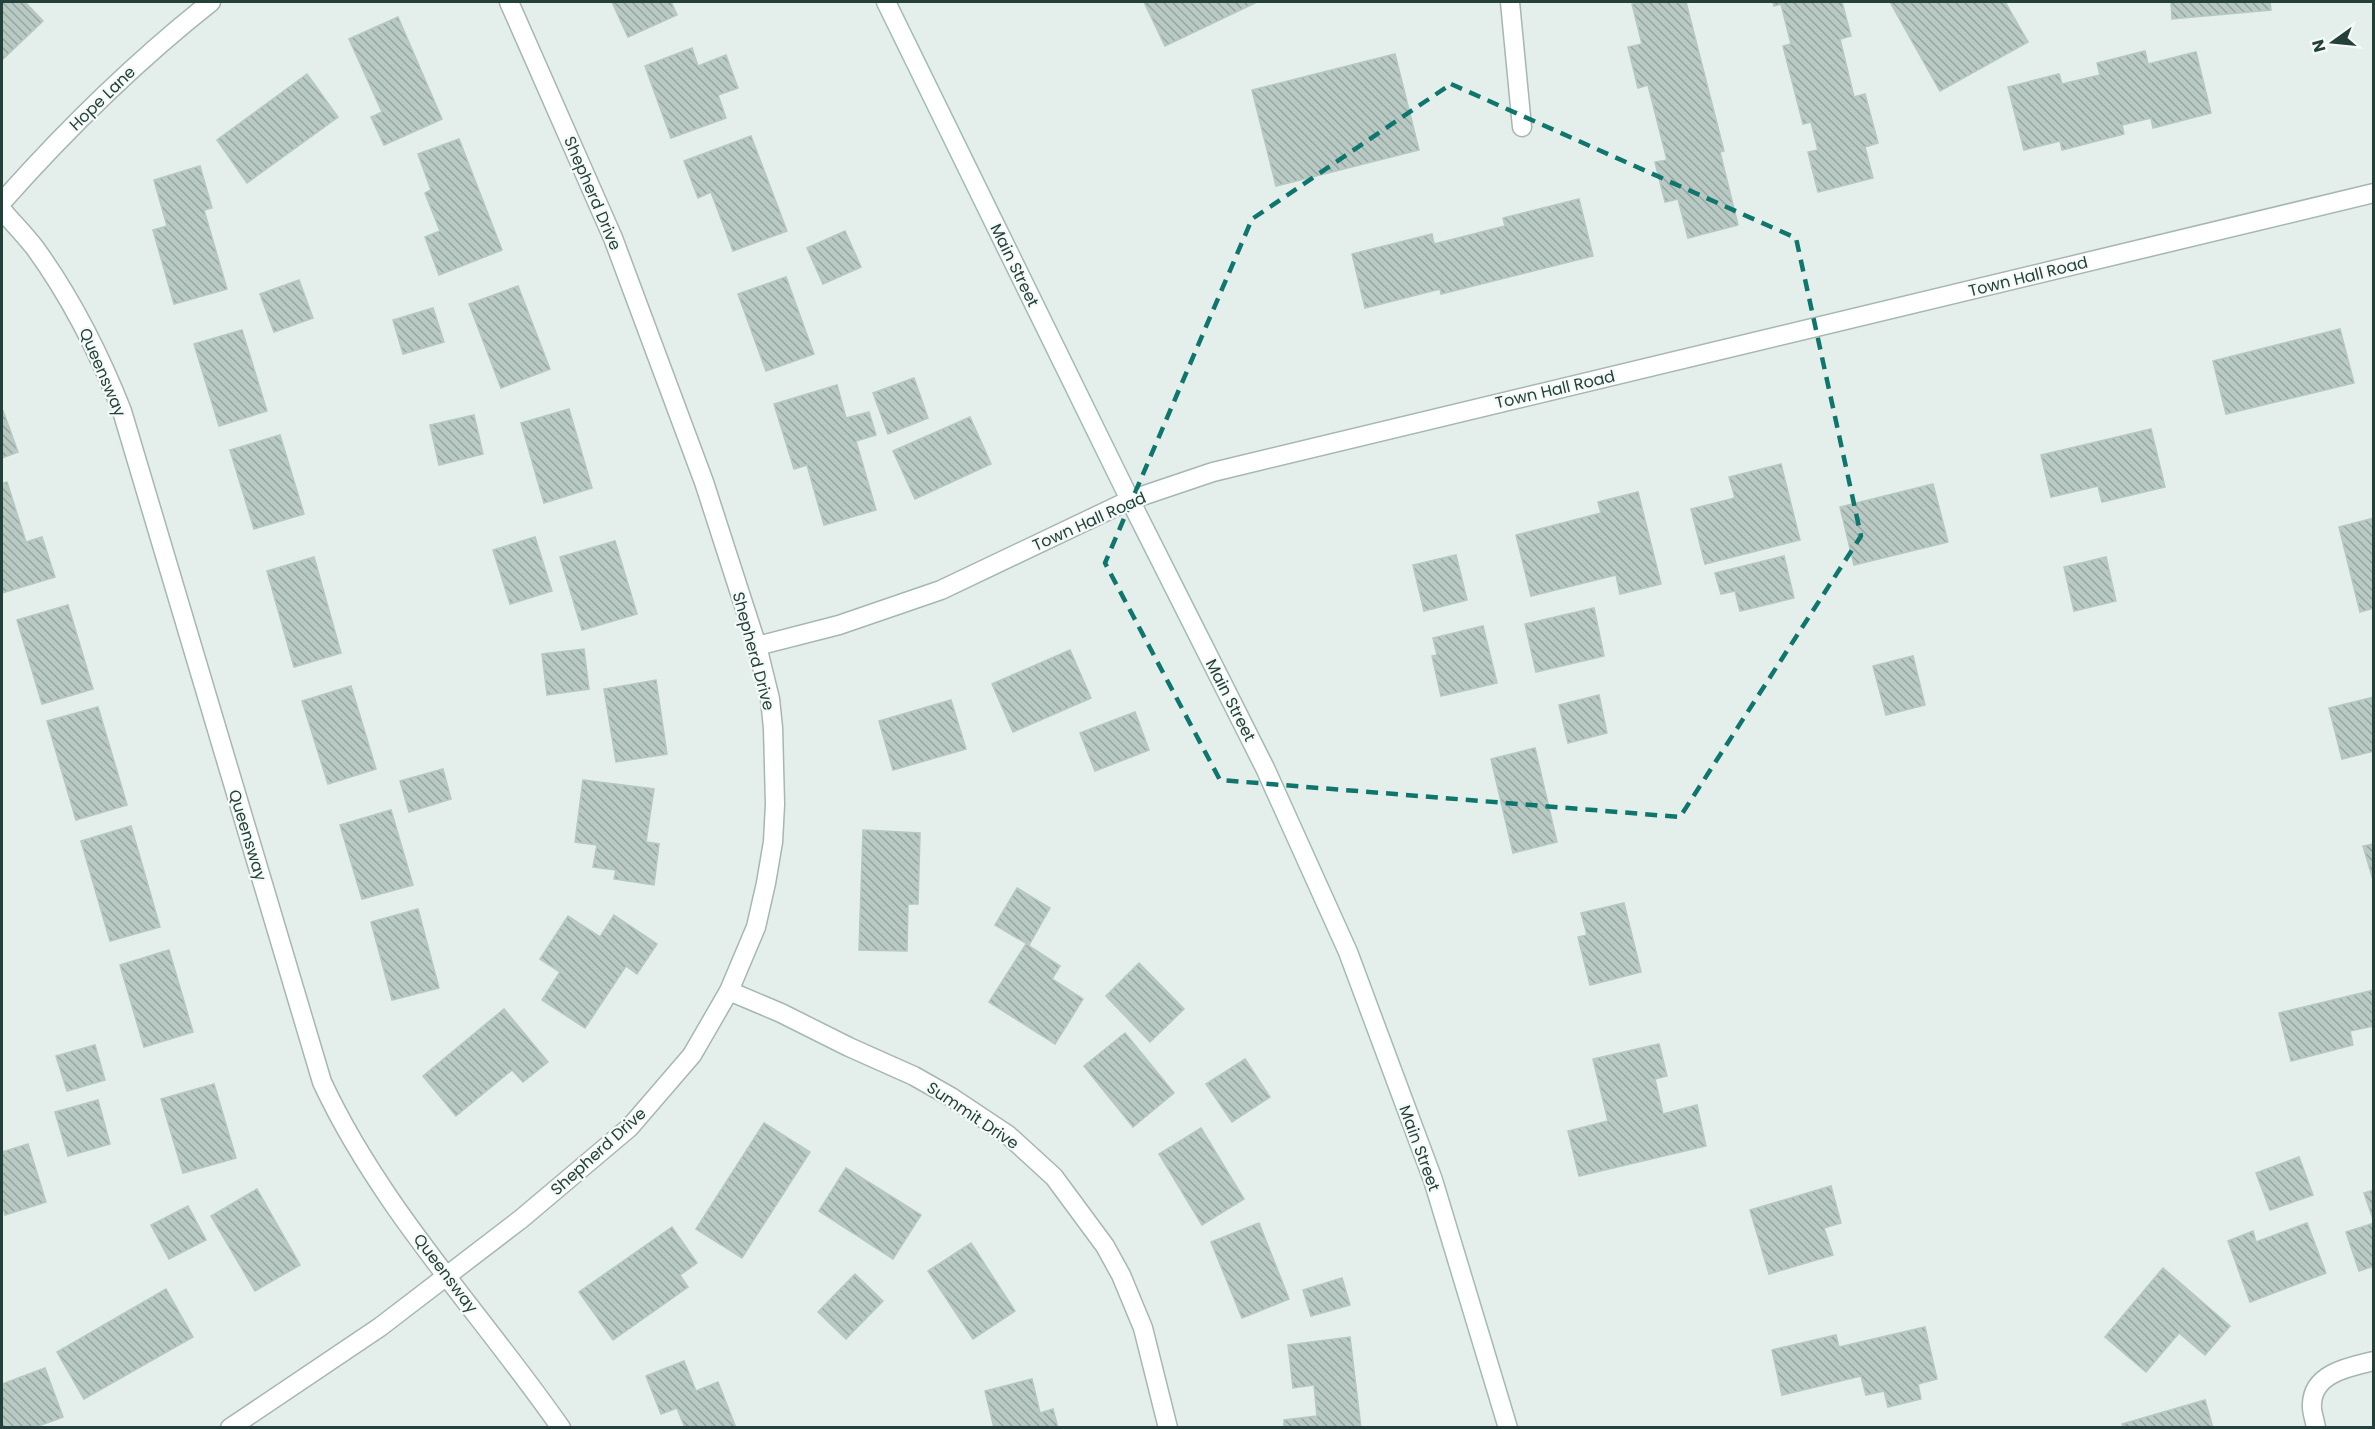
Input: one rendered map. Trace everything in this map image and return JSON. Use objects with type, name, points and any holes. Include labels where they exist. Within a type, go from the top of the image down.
[{"type":"street","name":"Hope Lane","points":[[2,202],[45,153],[117,82],[174,31],[211,2]]},
{"type":"street","name":"Shepherd Drive","points":[[230,1428],[380,1327],[521,1219],[630,1127],[692,1055],[729,991],[756,927],[766,882],[775,813],[773,728],[770,699],[757,646],[704,482],[614,238],[509,2]]},
{"type":"street","name":"Main Street","points":[[886,2],[1130,500],[1265,768],[1348,952],[1432,1180],[1508,1428]]},
{"type":"street","points":[[1509,2],[1522,127]]},
{"type":"street","name":"Town Hall Road","points":[[757,646],[839,625],[941,590],[1130,500],[1213,472],[2373,193]]},
{"type":"street","name":"Queensway","points":[[2,210],[34,246],[69,297],[101,359],[122,411],[322,1082],[338,1118],[371,1173],[528,1380],[561,1428]]},
{"type":"street","name":"Summit Drive","points":[[729,991],[914,1076],[951,1097],[1008,1135],[1054,1177],[1106,1246],[1121,1275],[1143,1328],[1168,1428]]},
{"type":"street","points":[[2316,1428],[2312,1404],[2316,1386],[2330,1375],[2373,1361]]},
{"type":"highlighted area","points":[[1451,84],[1796,238],[1861,536],[1680,817],[1220,780],[1105,563],[1252,219]]},
{"type":"building","points":[[2,2],[25,2],[43,21],[2,60]]},
{"type":"building","points":[[612,2],[671,2],[677,15],[628,37]]},
{"type":"building","points":[[1144,2],[1257,2],[1165,46]]},
{"type":"building","points":[[1686,2],[1724,151],[1720,152],[1738,225],[1688,238],[1678,199],[1665,202],[1655,162],[1667,160],[1648,85],[1638,88],[1628,47],[1642,44],[1632,4]]},
{"type":"building","points":[[1773,2],[1842,2],[1851,36],[1840,39],[1854,97],[1865,94],[1878,143],[1865,147],[1873,178],[1818,192],[1808,152],[1818,150],[1811,122],[1803,124],[1783,46],[1791,44],[1781,4],[1774,6]]},
{"type":"building","points":[[1890,2],[2005,2],[2028,42],[1940,91]]},
{"type":"building","points":[[2171,2],[2270,2],[2271,10],[2172,19]]},
{"type":"building","points":[[398,17],[442,119],[384,145],[371,117],[382,112],[349,39]]},
{"type":"building","points":[[692,48],[698,66],[726,55],[738,88],[718,95],[726,118],[671,138],[645,66]]},
{"type":"building","points":[[2145,51],[2148,64],[2196,52],[2211,113],[2153,128],[2151,118],[2122,125],[2124,134],[2062,150],[2060,141],[2024,150],[2008,87],[2059,74],[2062,84],[2100,75],[2097,63]]},
{"type":"building","points":[[1395,54],[1419,150],[1276,186],[1252,90]]},
{"type":"building","points":[[307,74],[338,117],[247,183],[217,140]]},
{"type":"building","points":[[751,136],[787,231],[733,251],[711,192],[698,198],[684,161]]},
{"type":"building","points":[[459,139],[502,250],[439,275],[425,237],[440,231],[425,193],[431,190],[418,154]]},
{"type":"building","points":[[200,166],[212,208],[204,210],[227,289],[174,304],[153,230],[167,226],[154,180]]},
{"type":"building","points":[[1579,199],[1593,256],[1441,294],[1440,289],[1365,308],[1352,254],[1432,234],[1434,244],[1505,226],[1503,218]]},
{"type":"building","points":[[845,231],[861,267],[823,284],[807,248]]},
{"type":"building","points":[[786,277],[814,354],[766,371],[738,294]]},
{"type":"building","points":[[299,280],[313,318],[274,332],[260,294]]},
{"type":"building","points":[[518,286],[550,369],[501,388],[469,304]]},
{"type":"building","points":[[433,308],[444,342],[403,354],[393,320]]},
{"type":"building","points":[[2340,329],[2354,383],[2226,414],[2213,361]]},
{"type":"building","points":[[242,330],[267,411],[219,426],[194,344]]},
{"type":"building","points":[[914,378],[928,418],[888,434],[873,393]]},
{"type":"building","points":[[837,385],[846,418],[869,412],[876,435],[856,441],[876,510],[824,525],[807,465],[794,469],[774,404]]},
{"type":"building","points":[[2,408],[18,452],[2,458]]},
{"type":"building","points":[[569,409],[592,488],[544,503],[521,423]]},
{"type":"building","points":[[474,415],[483,454],[439,465],[430,425]]},
{"type":"building","points":[[970,417],[991,464],[915,499],[893,451]]},
{"type":"building","points":[[2151,429],[2165,487],[2102,502],[2098,486],[2051,497],[2041,455]]},
{"type":"building","points":[[280,435],[304,514],[254,529],[230,450]]},
{"type":"building","points":[[1781,464],[1800,540],[1705,564],[1691,509],[1735,498],[1729,477]]},
{"type":"building","points":[[7,482],[26,542],[42,537],[55,577],[2,593],[2,483]]},
{"type":"building","points":[[1933,484],[1948,542],[1854,565],[1840,507]]},
{"type":"building","points":[[1638,492],[1661,584],[1620,594],[1616,575],[1531,596],[1516,535],[1601,513],[1598,502]]},
{"type":"building","points":[[2374,518],[2374,608],[2360,612],[2339,527]]},
{"type":"building","points":[[535,537],[552,591],[510,604],[493,550]]},
{"type":"building","points":[[615,541],[637,614],[582,630],[560,557]]},
{"type":"building","points":[[1456,555],[1467,600],[1424,611],[1413,565]]},
{"type":"building","points":[[1784,556],[1794,598],[1740,611],[1735,591],[1721,594],[1715,573]]},
{"type":"building","points":[[314,557],[341,653],[294,667],[267,571]]},
{"type":"building","points":[[2106,557],[2116,601],[2074,611],[2064,567]]},
{"type":"building","points":[[68,605],[93,689],[42,704],[17,620]]},
{"type":"building","points":[[1594,608],[1604,656],[1536,672],[1525,624]]},
{"type":"building","points":[[1483,626],[1497,683],[1441,696],[1432,656],[1437,655],[1433,638]]},
{"type":"building","points":[[584,649],[589,689],[547,695],[542,654]]},
{"type":"building","points":[[1070,650],[1091,698],[1013,732],[992,684]]},
{"type":"building","points":[[1913,656],[1925,705],[1886,715],[1873,666]]},
{"type":"building","points":[[656,680],[667,754],[616,762],[604,689]]},
{"type":"building","points":[[351,686],[376,769],[328,784],[302,701]]},
{"type":"building","points":[[1599,695],[1607,733],[1568,743],[1559,705]]},
{"type":"building","points":[[2374,697],[2374,751],[2342,759],[2329,708]]},
{"type":"building","points":[[951,700],[966,749],[893,770],[879,721]]},
{"type":"building","points":[[98,707],[127,805],[76,820],[47,721]]},
{"type":"building","points":[[1135,712],[1149,750],[1095,771],[1080,733]]},
{"type":"building","points":[[1535,748],[1557,842],[1513,853],[1491,759]]},
{"type":"building","points":[[443,769],[451,799],[409,812],[400,781]]},
{"type":"building","points":[[583,780],[654,789],[646,842],[659,844],[654,885],[614,879],[616,870],[593,867],[597,845],[575,842]]},
{"type":"building","points":[[391,810],[413,885],[362,899],[340,825]]},
{"type":"building","points":[[131,826],[160,927],[110,941],[81,841]]},
{"type":"building","points":[[863,830],[920,833],[918,904],[908,904],[907,951],[859,950]]},
{"type":"building","points":[[2374,844],[2374,883],[2363,846]]},
{"type":"building","points":[[1017,888],[1050,908],[1029,945],[995,925]]},
{"type":"building","points":[[1624,903],[1641,972],[1590,985],[1578,937],[1587,935],[1581,913]]},
{"type":"building","points":[[418,909],[439,988],[392,1000],[371,922]]},
{"type":"building","points":[[614,915],[657,944],[637,974],[626,966],[585,1028],[542,1000],[560,972],[540,959],[568,916],[600,937]]},
{"type":"building","points":[[1026,944],[1060,966],[1052,979],[1083,999],[1055,1044],[989,1002]]},
{"type":"building","points":[[169,950],[193,1032],[144,1047],[120,965]]},
{"type":"building","points":[[1139,963],[1184,1009],[1150,1042],[1106,996]]},
{"type":"building","points":[[2374,990],[2374,1026],[2350,1031],[2353,1045],[2291,1061],[2279,1013]]},
{"type":"building","points":[[504,1009],[548,1062],[523,1082],[512,1070],[456,1116],[423,1076]]},
{"type":"building","points":[[1125,1033],[1174,1093],[1133,1127],[1084,1066]]},
{"type":"building","points":[[1659,1044],[1667,1076],[1655,1079],[1663,1114],[1697,1105],[1706,1146],[1579,1176],[1568,1131],[1608,1121],[1593,1059]]},
{"type":"building","points":[[95,1045],[105,1080],[67,1091],[56,1056]]},
{"type":"building","points":[[1245,1059],[1270,1097],[1232,1122],[1206,1084]]},
{"type":"building","points":[[214,1084],[236,1158],[183,1173],[161,1099]]},
{"type":"building","points":[[98,1100],[110,1144],[68,1156],[55,1112]]},
{"type":"building","points":[[764,1123],[810,1152],[742,1258],[696,1229]]},
{"type":"building","points":[[1201,1128],[1244,1199],[1202,1225],[1159,1154]]},
{"type":"building","points":[[28,1144],[46,1202],[5,1215],[2,1204],[2,1152]]},
{"type":"building","points":[[2299,1157],[2313,1195],[2270,1210],[2256,1173]]},
{"type":"building","points":[[846,1168],[921,1215],[893,1259],[819,1211]]},
{"type":"building","points":[[1831,1186],[1841,1223],[1824,1228],[1833,1255],[1769,1274],[1750,1210]]},
{"type":"building","points":[[257,1189],[300,1265],[255,1291],[211,1216]]},
{"type":"building","points":[[2374,1190],[2374,1222],[2364,1193]]},
{"type":"building","points":[[188,1206],[206,1240],[169,1259],[151,1225]]},
{"type":"building","points":[[1259,1223],[1289,1299],[1242,1318],[1211,1242]]},
{"type":"building","points":[[2307,1223],[2326,1273],[2250,1302],[2228,1241],[2253,1231],[2256,1242]]},
{"type":"building","points":[[2374,1223],[2374,1266],[2359,1271],[2346,1232]]},
{"type":"building","points":[[672,1227],[697,1263],[680,1275],[688,1287],[613,1340],[579,1292]]},
{"type":"building","points":[[971,1243],[1015,1311],[973,1339],[928,1271]]},
{"type":"building","points":[[2163,1268],[2230,1326],[2205,1355],[2179,1333],[2146,1372],[2105,1337]]},
{"type":"building","points":[[855,1274],[883,1301],[846,1339],[818,1312]]},
{"type":"building","points":[[1342,1278],[1350,1305],[1311,1316],[1303,1290]]},
{"type":"building","points":[[166,1289],[193,1337],[84,1399],[57,1352]]},
{"type":"building","points":[[1925,1327],[1937,1379],[1918,1384],[1921,1399],[1888,1407],[1884,1391],[1866,1395],[1861,1376],[1782,1395],[1772,1350],[1836,1335],[1839,1347]]},
{"type":"building","points":[[1350,1337],[1361,1428],[1284,1428],[1284,1420],[1317,1416],[1314,1385],[1293,1388],[1288,1345]]},
{"type":"building","points":[[684,1361],[696,1391],[718,1382],[736,1428],[685,1428],[677,1408],[661,1414],[646,1376]]},
{"type":"building","points":[[45,1368],[63,1417],[33,1428],[2,1428],[2,1384]]},
{"type":"building","points":[[1032,1379],[1040,1413],[1053,1409],[1058,1428],[994,1428],[985,1391]]},
{"type":"building","points":[[2205,1400],[2213,1428],[2123,1428],[2122,1424]]}]
